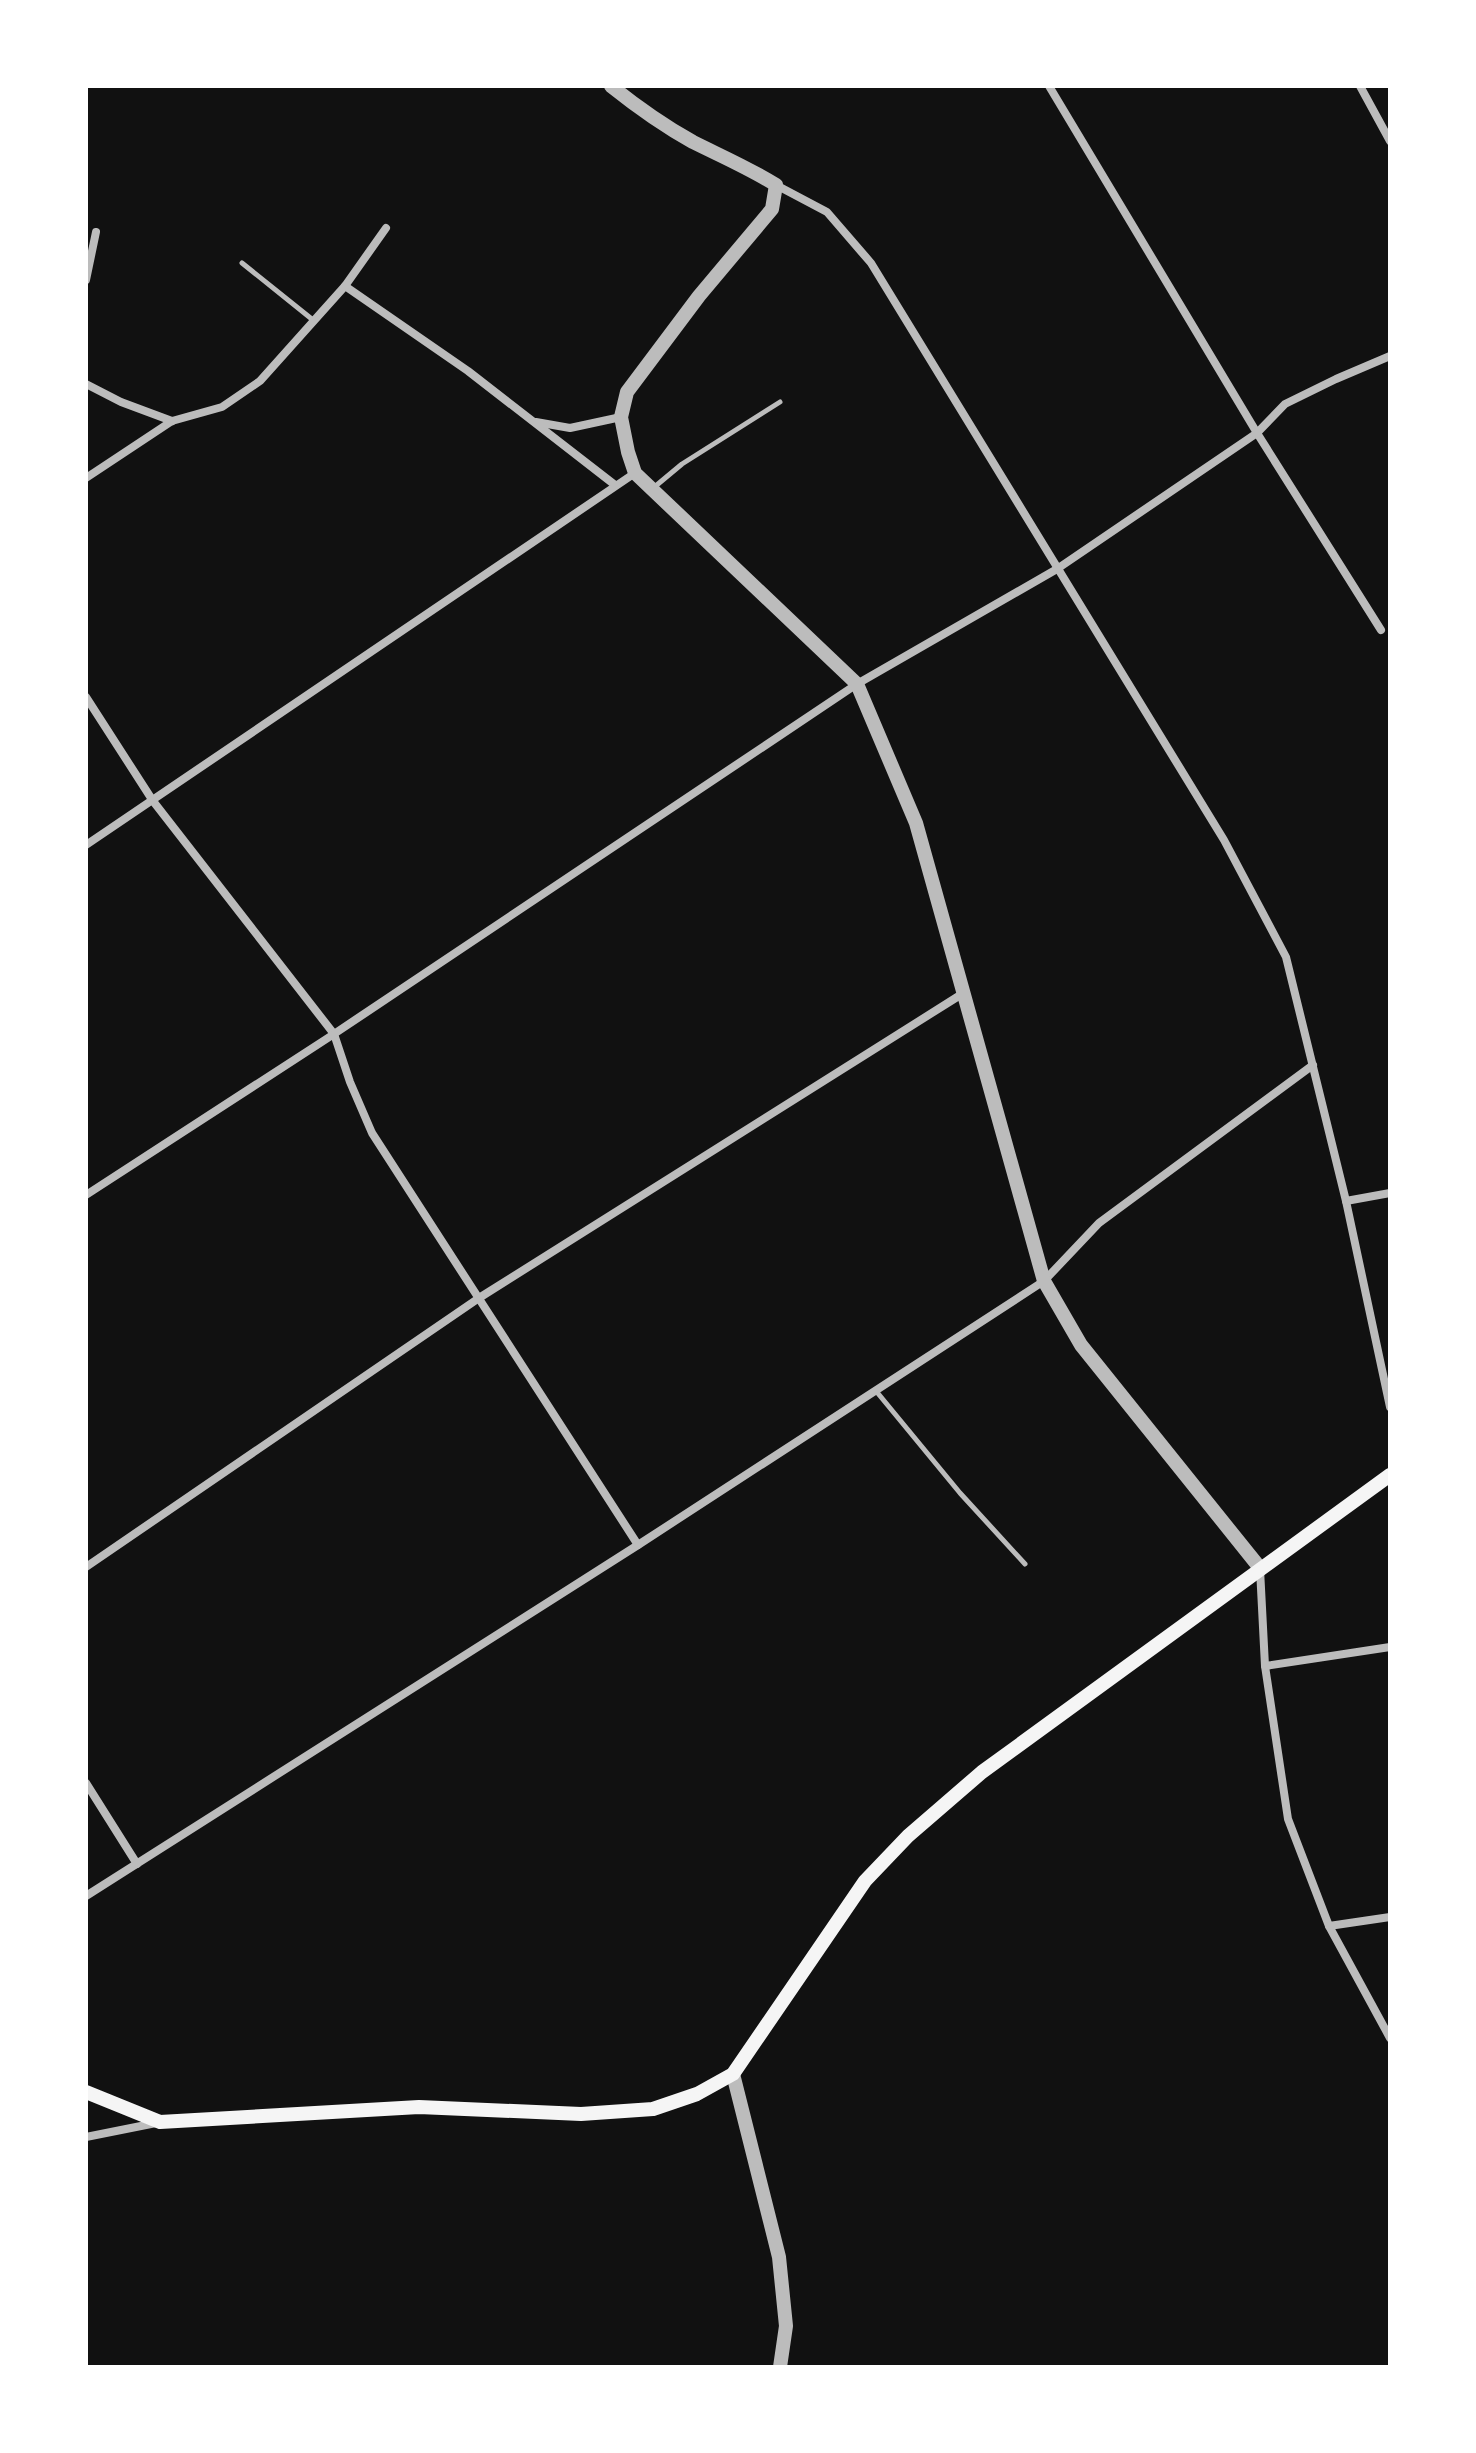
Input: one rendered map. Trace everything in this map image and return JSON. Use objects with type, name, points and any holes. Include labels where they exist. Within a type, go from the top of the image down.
[{"type":"main road","points":[[86,2092],[160,2122],[419,2107],[581,2114],[653,2109],[697,2094],[733,2074],[865,1881],[908,1836],[982,1772],[1390,1475]]},
{"type":"street","points":[[611,86],[633,104],[692,141],[747,167],[827,212],[871,263],[1224,840],[1286,957],[1346,1201],[1390,1407]]},
{"type":"street","points":[[1049,86],[1257,433],[1381,630]]},
{"type":"street","points":[[1360,86],[1390,141]]},
{"type":"street","points":[[776,185],[772,209],[699,296],[627,392],[621,417],[635,473],[857,684],[916,823],[1044,1281],[1081,1345],[1260,1568],[1265,1666],[1288,1819],[1329,1926],[1390,2038]]},
{"type":"street","points":[[86,478],[172,421],[222,407],[260,381],[345,286],[386,228]]},
{"type":"street","points":[[86,280],[96,232]]},
{"type":"street","points":[[345,286],[468,371],[615,485]]},
{"type":"street","points":[[86,1195],[334,1034],[857,684],[1057,569],[1257,433],[1285,404],[1390,356]]},
{"type":"street","points":[[86,384],[121,402],[172,421]]},
{"type":"street","points":[[535,422],[570,428],[621,417]]},
{"type":"street","points":[[86,845],[635,473]]},
{"type":"street","points":[[86,697],[153,801],[334,1034],[372,1133],[638,1545]]},
{"type":"street","points":[[86,1567],[479,1298],[962,994]]},
{"type":"street","points":[[86,1896],[638,1545],[1044,1281],[1099,1223],[1313,1065]]},
{"type":"street","points":[[1346,1201],[1390,1193]]},
{"type":"street","points":[[1265,1666],[1390,1647]]},
{"type":"street","points":[[86,1783],[137,1864]]},
{"type":"street","points":[[1329,1926],[1390,1917]]},
{"type":"street","points":[[733,2074],[779,2257],[786,2326],[780,2367]]},
{"type":"street","points":[[86,2137],[160,2122]]},
{"type":"lane","points":[[242,263],[314,321]]},
{"type":"lane","points":[[651,489],[682,464],[780,402]]},
{"type":"lane","points":[[876,1391],[960,1493],[1025,1564]]}]
